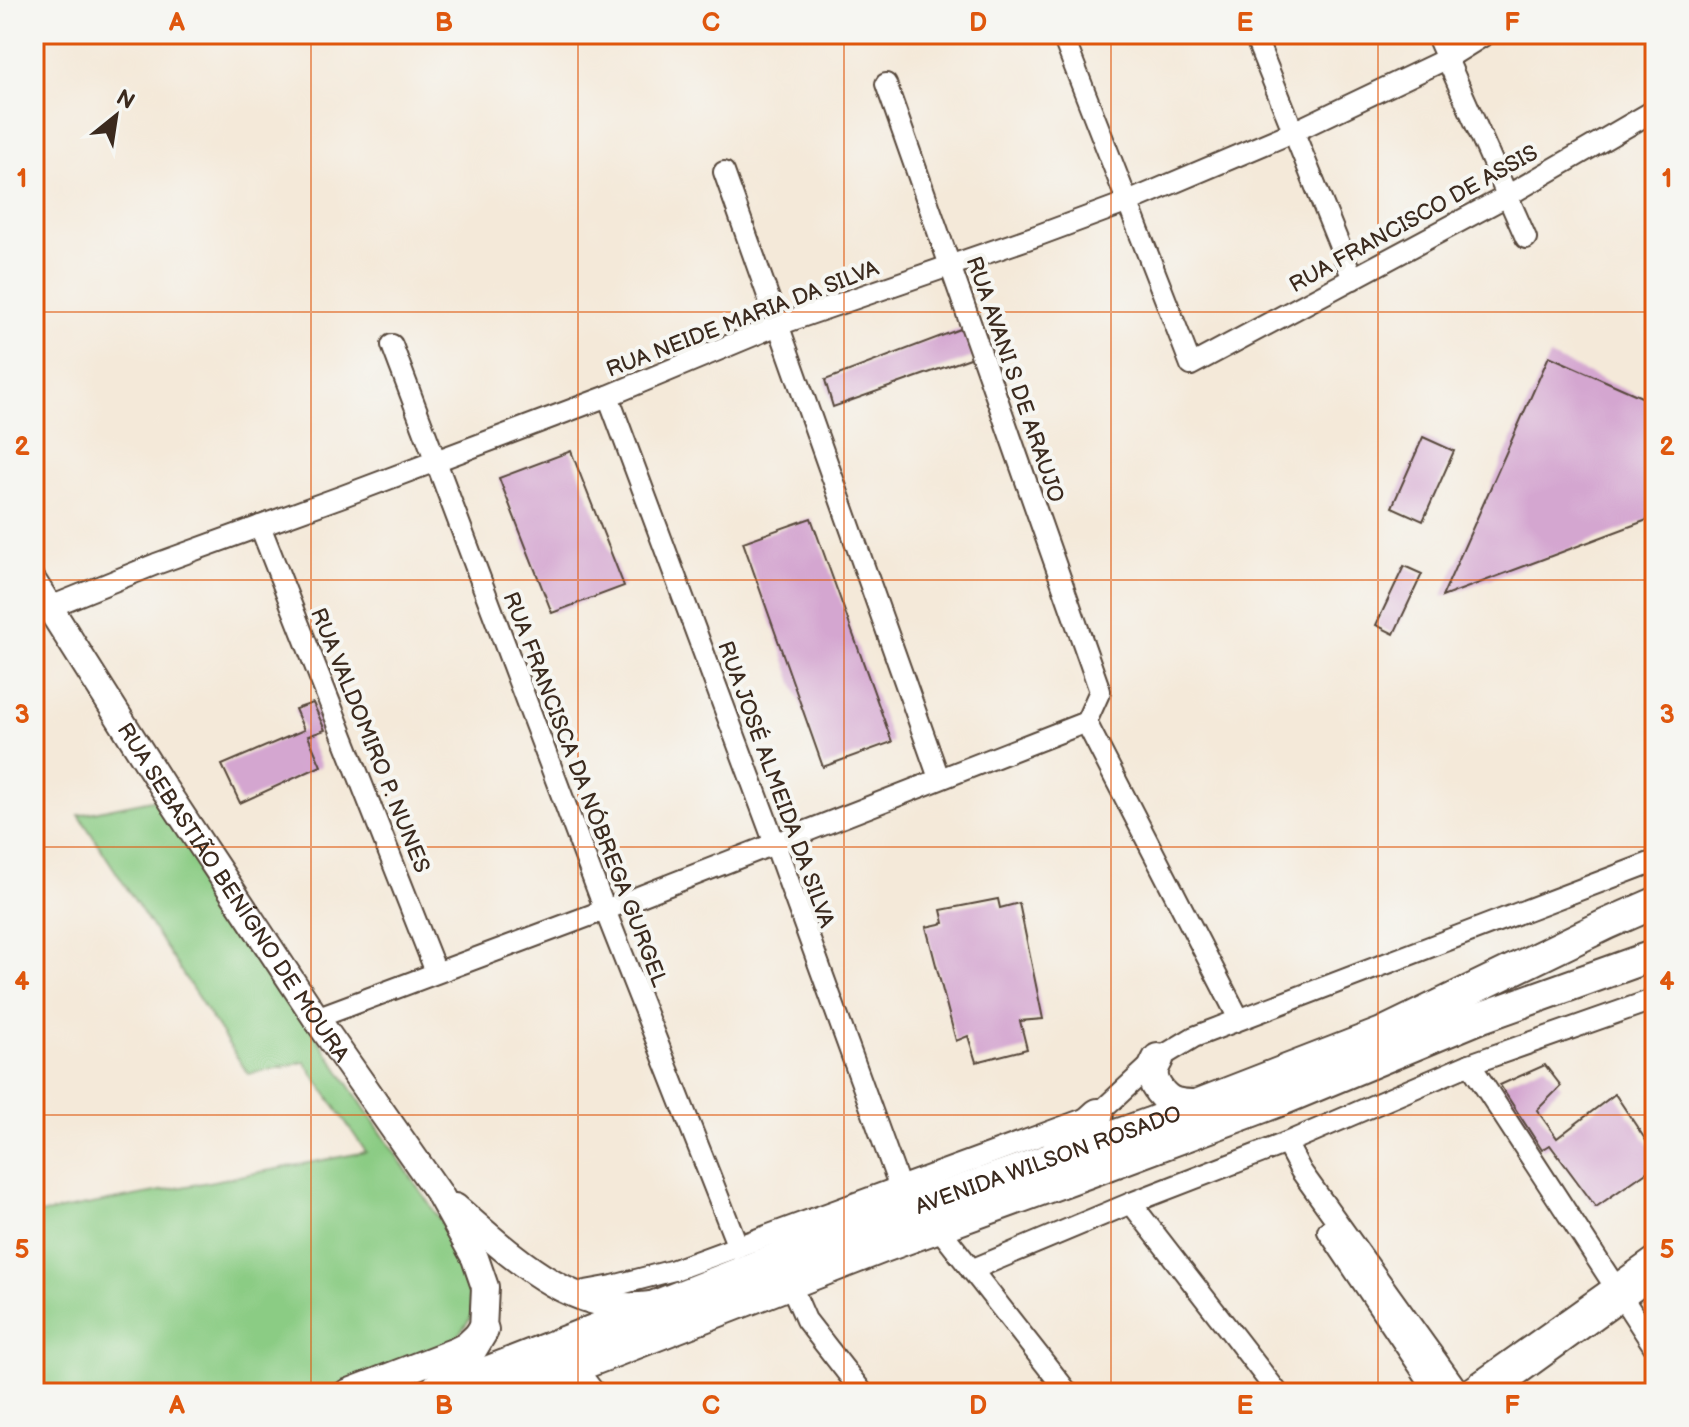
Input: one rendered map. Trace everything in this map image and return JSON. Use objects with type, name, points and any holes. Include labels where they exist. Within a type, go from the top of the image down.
[{"type":"highway","name":"AVENIDA WILSON ROSADO","points":[[433,1393],[828,1238],[1197,1105],[1382,1033],[1655,903]]},
{"type":"highway","name":"AVENIDA WILSON ROSADO","points":[[508,1393],[790,1283],[1282,1100],[1482,1017],[1655,955]]},
{"type":"highway","points":[[1158,1059],[1152,1074],[1161,1092],[1178,1104],[1197,1105]]},
{"type":"highway","points":[[1045,1161],[1098,1114]]},
{"type":"highway","points":[[433,1393],[468,1355],[483,1330]]},
{"type":"main road","name":"RUA SEBASTIÃO BENÍGNO DE MOURA","points":[[34,583],[163,787],[316,1018],[440,1195]]},
{"type":"main road","points":[[440,1195],[511,1255],[544,1279],[571,1293],[608,1305],[632,1307],[663,1303]]},
{"type":"main road","points":[[347,1393],[456,1351],[483,1330],[485,1287],[475,1258],[440,1195]]},
{"type":"street","points":[[1062,34],[1128,202]]},
{"type":"street","points":[[1254,34],[1353,279]]},
{"type":"street","points":[[1436,34],[1526,238]]},
{"type":"street","name":"RUA NEIDE MARIA DA SILVA","points":[[50,607],[156,564],[608,396],[778,325],[1128,202],[1293,132],[1446,59],[1486,34]]},
{"type":"street","name":"RUA AVANI S DE ARAUJO","points":[[886,84],[1100,691],[1086,722]]},
{"type":"street","name":"RUA FRANCISCO DE ASSIS","points":[[1128,202],[1191,365],[1507,196],[1655,110]]},
{"type":"street","points":[[724,172],[939,778]]},
{"type":"street","name":"RUA FRANCISCA DA NÓBREGA GURGEL","points":[[392,345],[605,910],[738,1247]]},
{"type":"street","name":"RUA JOSÉ ALMEIDA DA SILVA","points":[[608,396],[900,1188]]},
{"type":"street","name":"RUA VALDOMIRO P. NUNES","points":[[260,526],[436,972]]},
{"type":"street","points":[[316,1018],[605,910],[1086,722],[1239,1019]]},
{"type":"street","points":[[571,1293],[674,1270],[1098,1114],[1158,1059],[1194,1037],[1655,861]]},
{"type":"street","points":[[971,1270],[1279,1146],[1470,1064],[1654,1002]]},
{"type":"street","points":[[1470,1064],[1655,1348]]},
{"type":"street","points":[[1279,1146],[1437,1393]]},
{"type":"street","points":[[1279,1146],[1301,1171],[1462,1393],[1618,1293],[1655,1276]]},
{"type":"street","points":[[1131,1203],[1278,1393]]},
{"type":"street","points":[[938,1227],[1068,1393]]},
{"type":"street","points":[[1493,1393],[1618,1293],[1655,1257]]},
{"type":"street","points":[[790,1283],[806,1320],[863,1393]]},
{"type":"street","points":[[574,1366],[595,1393]]},
{"type":"green space","points":[[156,799],[461,1251],[469,1283],[472,1316],[456,1338],[319,1393],[34,1393],[34,1215],[366,1152],[305,1062],[248,1074],[79,815]]},
{"type":"building","points":[[965,327],[973,357],[833,407],[825,380]]},
{"type":"building","points":[[1549,356],[1655,403],[1655,517],[1442,597]]},
{"type":"building","points":[[1423,437],[1454,451],[1423,521],[1392,507]]},
{"type":"building","points":[[571,451],[624,586],[552,613],[499,478]]},
{"type":"building","points":[[811,518],[892,742],[823,767],[743,542]]},
{"type":"building","points":[[1404,566],[1422,574],[1394,634],[1376,625]]},
{"type":"building","points":[[313,703],[325,730],[308,736],[321,766],[240,803],[222,765],[304,730],[295,709]]},
{"type":"building","points":[[998,899],[1000,908],[1019,903],[1043,1019],[1020,1021],[1027,1049],[976,1062],[968,1036],[956,1041],[926,927],[944,923],[941,910]]},
{"type":"building","points":[[1545,1065],[1561,1086],[1537,1110],[1557,1138],[1615,1094],[1655,1154],[1655,1166],[1596,1207],[1550,1145],[1542,1150],[1500,1085]]}]
